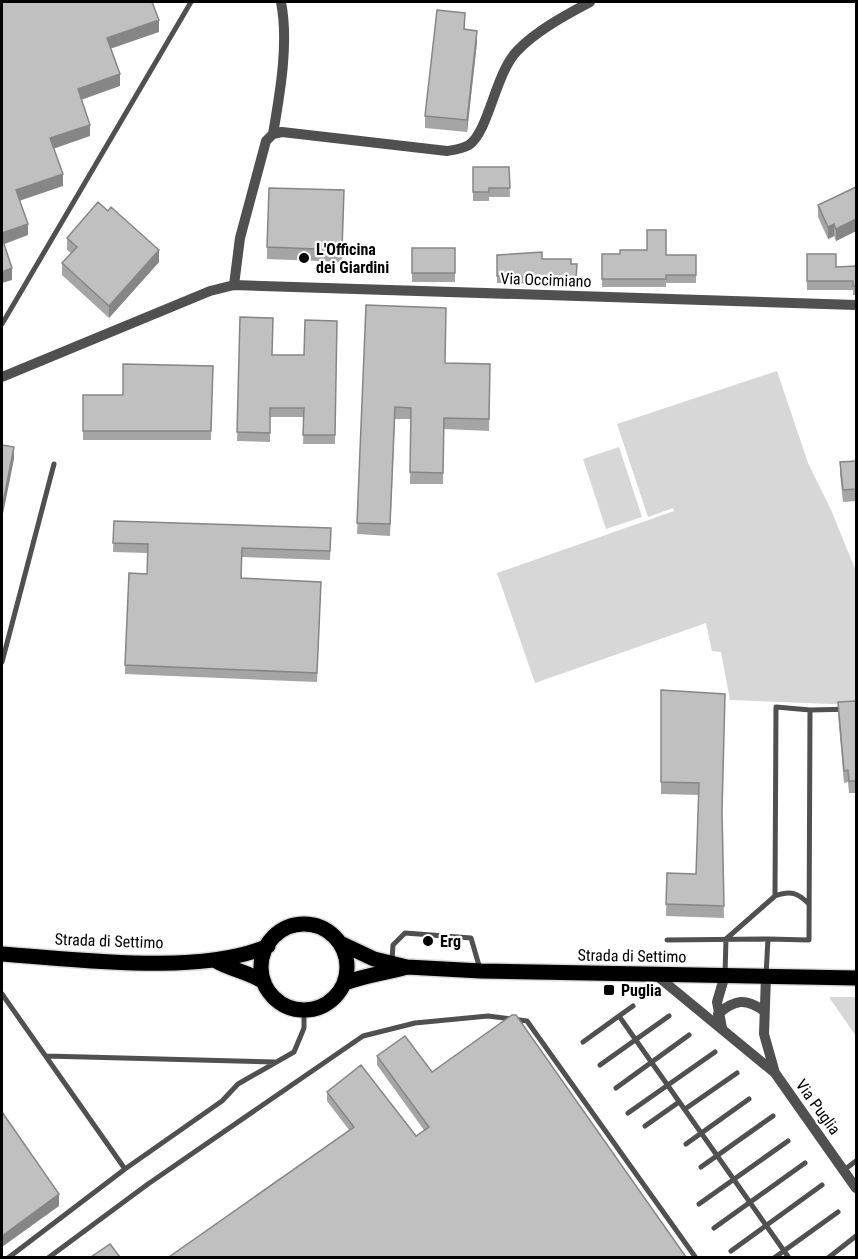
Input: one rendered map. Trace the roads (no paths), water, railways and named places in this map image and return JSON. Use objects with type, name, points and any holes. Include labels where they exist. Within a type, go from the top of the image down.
[{"type":"main road","points":[[298,925],[313,926],[327,931],[340,943],[346,963],[345,983],[329,1003],[304,1011],[290,1008],[278,1001],[264,982],[262,964],[268,946],[285,929],[298,925]]},
{"type":"main road","name":"Strada di Settimo","points":[[340,943],[374,959],[392,961],[407,967],[481,971],[856,978]]},
{"type":"main road","name":"Strada di Settimo","points":[[2,954],[113,962],[216,961],[268,946]]},
{"type":"main road","name":"Strada di Settimo","points":[[216,961],[230,969],[242,970],[264,982]]},
{"type":"main road","name":"Strada di Settimo","points":[[345,983],[371,973],[391,972],[407,967]]},
{"type":"street","points":[[273,134],[279,96],[284,16],[282,2]]},
{"type":"street","points":[[234,285],[240,238],[266,141],[273,134],[282,132],[447,151],[460,149],[470,144],[478,134],[500,76],[518,50],[538,34],[590,2]]},
{"type":"street","name":"Via Occimiano","points":[[2,377],[210,291],[234,285],[856,305]]},
{"type":"street","name":"Via Puglia","points":[[656,975],[775,1073],[856,1188]]},
{"type":"street","points":[[722,1028],[717,1002],[725,975]]},
{"type":"street","name":"Via Puglia","points":[[766,976],[764,1035],[775,1073]]},
{"type":"street","points":[[718,1014],[728,1005],[739,1001],[753,1003],[764,1011]]},
{"type":"lane","points":[[2,324],[191,2]]},
{"type":"lane","points":[[2,662],[54,464]]},
{"type":"lane","points":[[775,896],[776,707],[810,710],[856,709]]},
{"type":"lane","points":[[667,940],[809,940],[810,710]]},
{"type":"lane","points":[[725,975],[726,939],[775,896],[789,892],[799,894],[809,904]]},
{"type":"lane","points":[[392,961],[393,945],[405,933],[471,938],[481,971]]},
{"type":"lane","points":[[766,976],[768,939]]},
{"type":"lane","points":[[2,994],[125,1169]]},
{"type":"lane","points":[[583,1042],[633,1006]]},
{"type":"lane","points":[[8,1257],[125,1169],[222,1101],[238,1084],[294,1052],[304,1028],[304,1011]]},
{"type":"lane","points":[[48,1257],[148,1184],[363,1036],[415,1023],[488,1016],[526,1021],[696,1257]]},
{"type":"lane","points":[[619,1016],[789,1257]]},
{"type":"lane","points":[[600,1065],[669,1016]]},
{"type":"lane","points":[[616,1088],[689,1035]]},
{"type":"lane","points":[[628,1113],[715,1052]]},
{"type":"lane","points":[[46,1056],[277,1062]]},
{"type":"lane","points":[[685,1109],[737,1073]]},
{"type":"lane","points":[[686,1144],[749,1099]]},
{"type":"lane","points":[[645,1126],[679,1102]]},
{"type":"lane","points":[[701,1167],[773,1116]]},
{"type":"lane","points":[[699,1204],[788,1141]]},
{"type":"lane","points":[[844,1170],[856,1161]]},
{"type":"lane","points":[[714,1228],[805,1163]]},
{"type":"lane","points":[[730,1251],[822,1185]]},
{"type":"lane","points":[[774,1257],[838,1212]]},
{"type":"lane","points":[[828,1257],[856,1236]]},
{"type":"place","name":"L'Officina dei Giardini","points":[[304,258]]},
{"type":"place","name":"Erg","points":[[428,941]]},
{"type":"place","name":"Puglia","points":[[609,990]]}]
